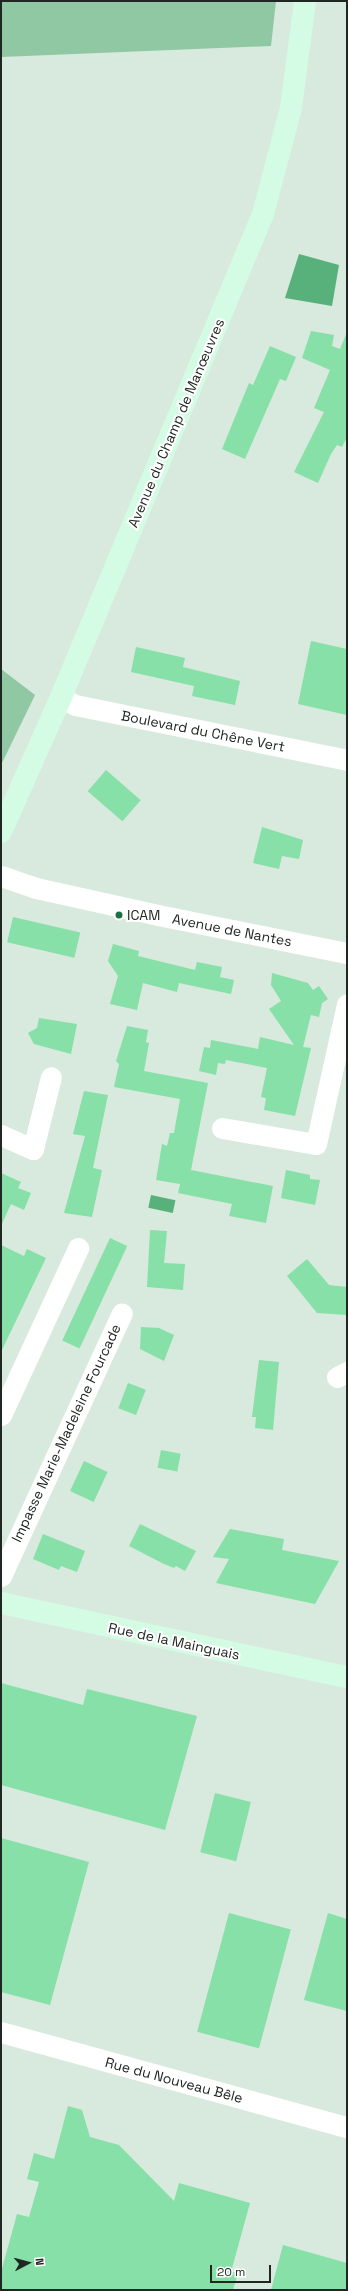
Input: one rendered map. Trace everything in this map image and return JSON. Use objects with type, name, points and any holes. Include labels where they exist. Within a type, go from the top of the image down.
[{"type":"street","name":"Avenue du Champ de Manœuvres","points":[[1,832],[61,697],[263,214],[291,108],[305,1]]},
{"type":"street","name":"Boulevard du Chêne Vert","points":[[61,697],[75,705],[347,760]]},
{"type":"street","name":"Avenue de Nantes","points":[[1,876],[36,888],[112,905],[347,953]]},
{"type":"street","points":[[222,1128],[316,1144],[347,1004]]},
{"type":"street","points":[[1,1135],[33,1149],[51,1076]]},
{"type":"street","points":[[1,1415],[78,1248]]},
{"type":"street","name":"Impasse Marie-Madeleine Fourcade","points":[[1,1576],[122,1313]]},
{"type":"street","name":"Rue de la Mainguais","points":[[1,1603],[347,1677]]},
{"type":"street","name":"Rue du Nouveau Bêle","points":[[1,2032],[347,2127]]},
{"type":"shaded area","points":[[1,1],[276,1],[271,46],[1,57]]},
{"type":"shaded area","points":[[299,254],[339,265],[332,306],[285,298]]},
{"type":"shaded area","points":[[1,669],[35,695],[1,765]]},
{"type":"shaded area","points":[[151,1195],[175,1200],[173,1213],[148,1208]]},
{"type":"building","points":[[311,331],[334,335],[332,346],[340,349],[347,332],[347,437],[342,447],[337,445],[331,454],[318,483],[294,472],[324,412],[314,408],[330,370],[302,358]]},
{"type":"building","points":[[270,346],[296,357],[286,381],[280,379],[245,459],[222,449],[249,383],[253,385]]},
{"type":"building","points":[[311,641],[347,649],[347,715],[298,704]]},
{"type":"building","points":[[136,647],[185,658],[183,667],[240,681],[235,705],[192,696],[194,686],[131,672]]},
{"type":"building","points":[[106,770],[141,800],[122,821],[88,791]]},
{"type":"building","points":[[262,827],[303,840],[299,859],[282,856],[279,869],[253,863]]},
{"type":"building","points":[[13,917],[80,933],[74,958],[7,942]]},
{"type":"building","points":[[113,944],[139,951],[138,956],[195,970],[197,962],[222,967],[220,977],[234,980],[231,994],[179,983],[177,992],[143,983],[137,1010],[110,1004],[118,976],[108,961]]},
{"type":"building","points":[[272,973],[308,983],[313,990],[319,986],[328,999],[322,1003],[319,1017],[311,1015],[303,1047],[311,1048],[295,1116],[264,1110],[266,1098],[261,1097],[267,1068],[226,1060],[225,1064],[218,1063],[216,1075],[199,1071],[204,1047],[210,1048],[211,1040],[258,1049],[260,1037],[294,1045],[269,1009],[281,1001],[271,985]]},
{"type":"building","points":[[39,1018],[77,1024],[71,1054],[34,1044],[28,1033],[37,1028]]},
{"type":"building","points":[[127,1026],[148,1030],[146,1042],[149,1043],[144,1071],[208,1083],[191,1170],[273,1186],[266,1223],[229,1216],[232,1204],[178,1193],[180,1184],[156,1180],[162,1144],[167,1146],[170,1133],[174,1133],[180,1099],[114,1087],[119,1064],[116,1061]]},
{"type":"building","points":[[84,1091],[108,1095],[93,1168],[102,1170],[92,1217],[64,1213],[85,1136],[73,1134]]},
{"type":"building","points":[[286,1170],[310,1175],[310,1179],[320,1180],[315,1205],[281,1198]]},
{"type":"building","points":[[1,1173],[21,1182],[18,1188],[31,1193],[24,1210],[11,1204],[1,1226]]},
{"type":"building","points":[[150,1230],[167,1231],[164,1263],[185,1264],[183,1290],[147,1287]]},
{"type":"building","points":[[110,1238],[127,1246],[79,1348],[62,1340]]},
{"type":"building","points":[[1,1245],[24,1256],[27,1249],[46,1258],[1,1352]]},
{"type":"building","points":[[307,1259],[329,1285],[347,1287],[347,1315],[317,1313],[287,1276]]},
{"type":"building","points":[[141,1327],[159,1328],[174,1335],[164,1361],[140,1349]]},
{"type":"building","points":[[259,1360],[279,1362],[273,1430],[255,1428],[256,1417],[252,1417]]},
{"type":"building","points":[[128,1383],[146,1390],[136,1415],[118,1408]]},
{"type":"building","points":[[161,1450],[181,1454],[177,1471],[158,1468]]},
{"type":"building","points":[[84,1461],[108,1472],[94,1502],[70,1491]]},
{"type":"building","points":[[140,1524],[196,1551],[185,1571],[176,1566],[174,1568],[164,1564],[129,1546]]},
{"type":"building","points":[[230,1529],[284,1539],[282,1550],[339,1561],[315,1604],[216,1583],[229,1559],[213,1557]]},
{"type":"building","points":[[43,1534],[85,1551],[77,1572],[61,1566],[59,1570],[33,1559]]},
{"type":"building","points":[[1,1683],[83,1705],[87,1689],[197,1716],[165,1830],[1,1785]]},
{"type":"building","points":[[215,1793],[251,1802],[236,1861],[200,1852]]},
{"type":"building","points":[[1,1838],[89,1862],[50,2005],[1,1992]]},
{"type":"building","points":[[229,1913],[291,1930],[259,2048],[197,2032]]},
{"type":"building","points":[[328,1913],[347,1919],[347,2011],[304,2000]]},
{"type":"building","points":[[68,2106],[82,2110],[90,2137],[119,2145],[174,2201],[179,2183],[250,2203],[231,2272],[238,2273],[233,2290],[1,2290],[1,2272],[17,2214],[29,2217],[39,2182],[27,2179],[34,2153],[54,2159]]},
{"type":"building","points":[[283,2245],[347,2263],[347,2290],[271,2290]]},
{"type":"place","name":"ICAM","points":[[119,915]]}]
